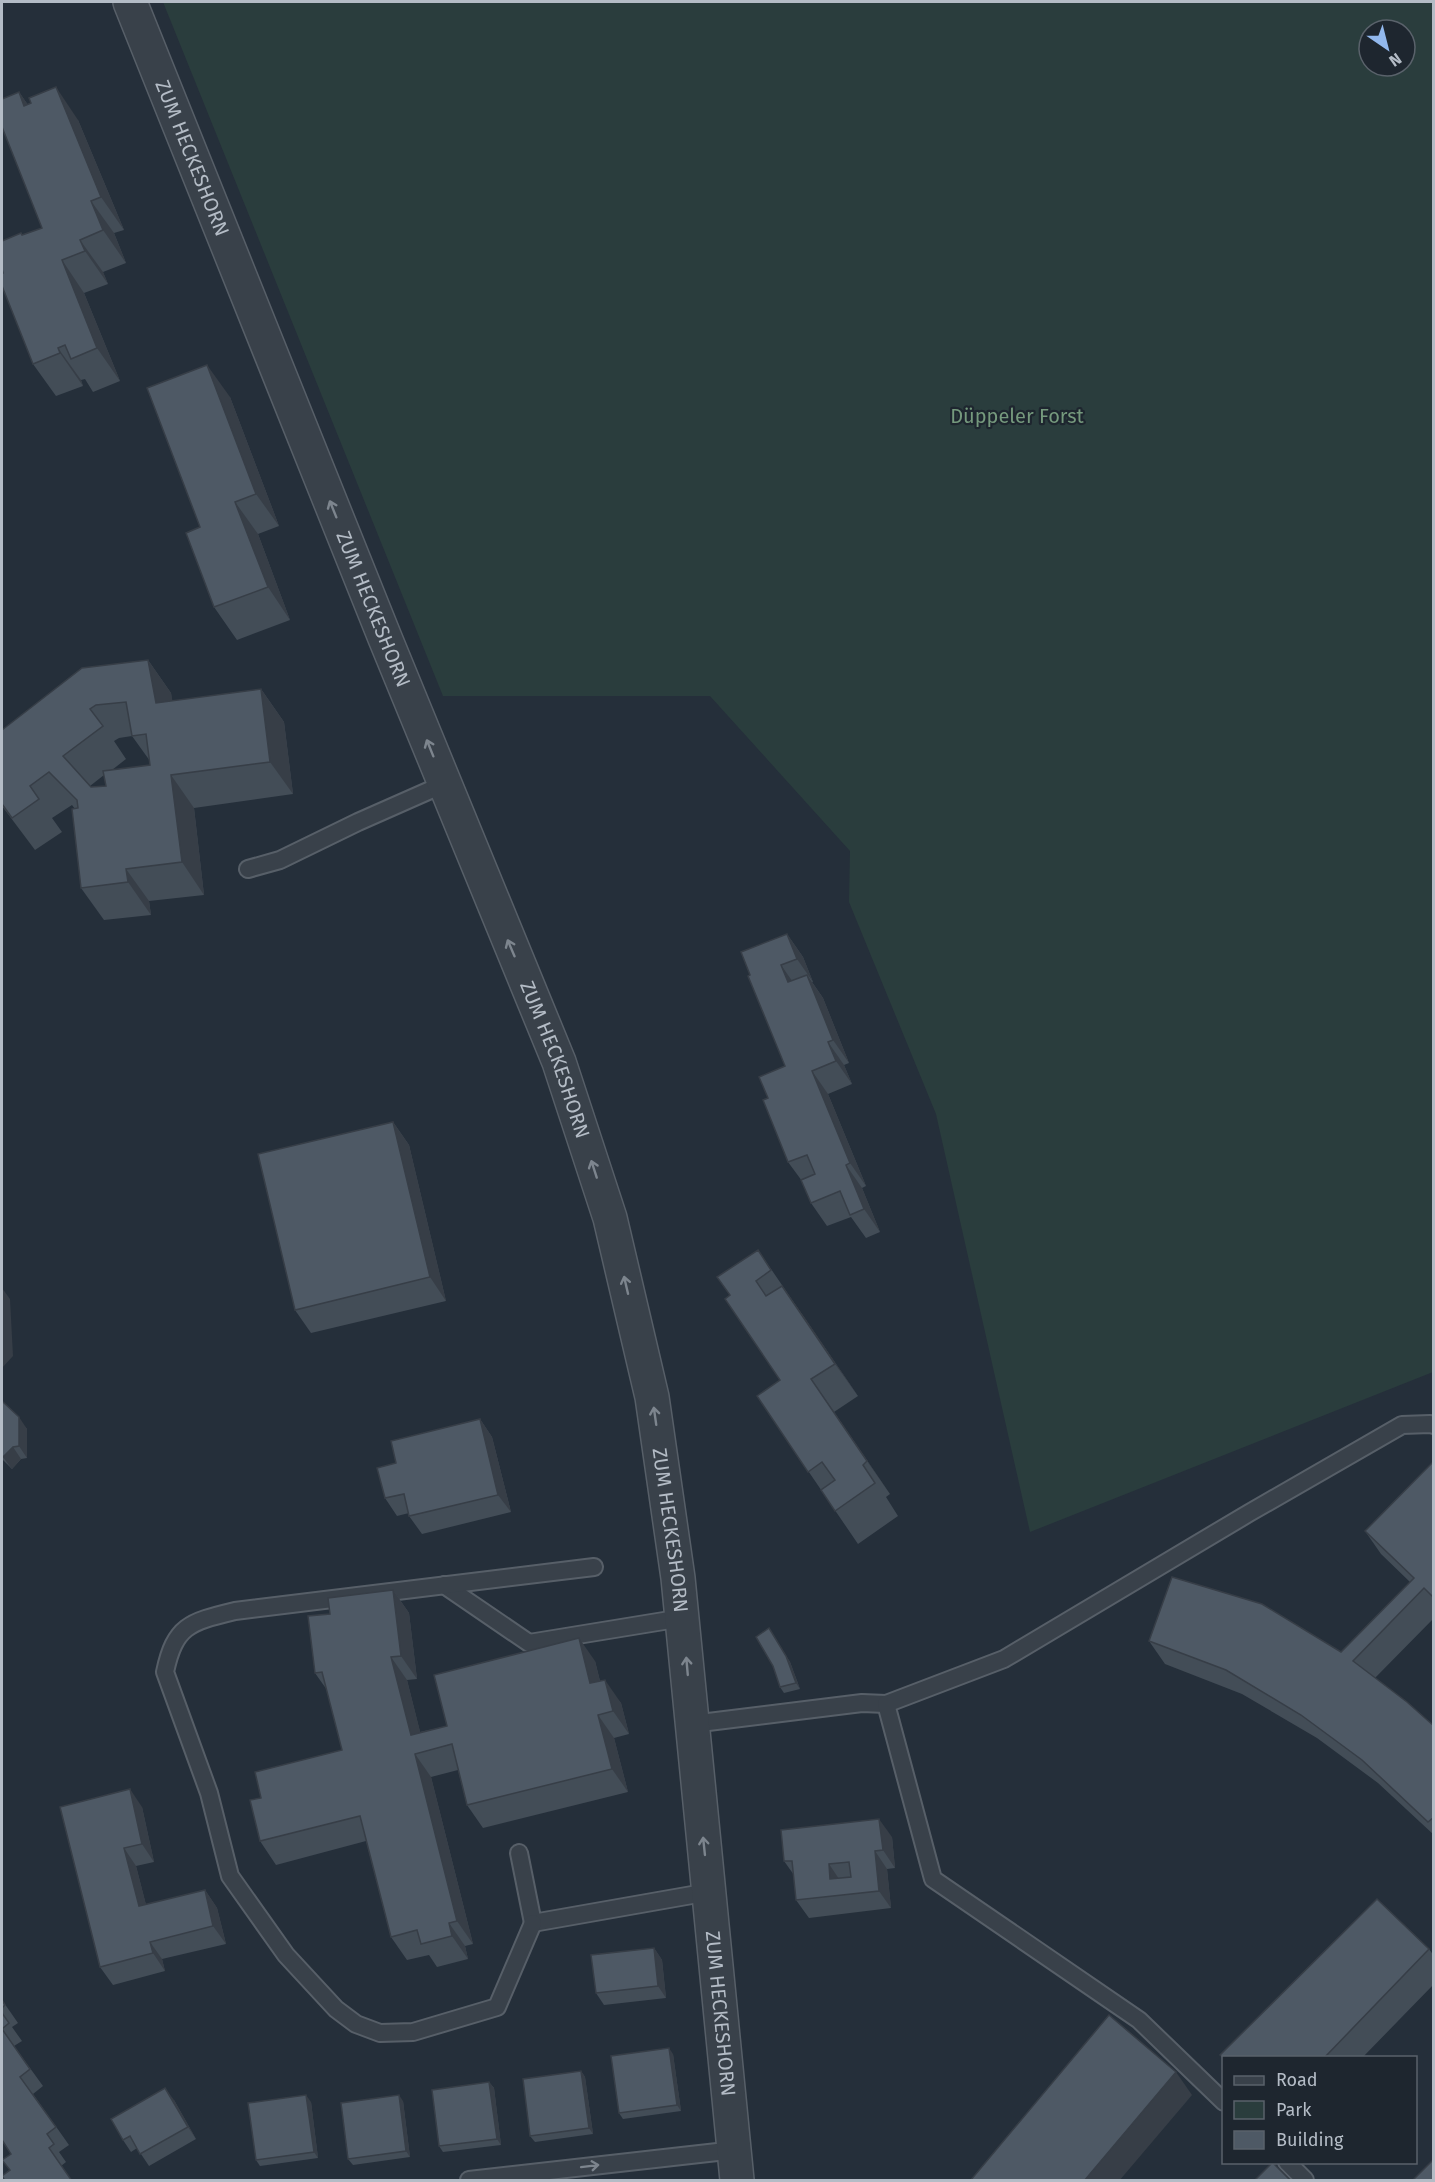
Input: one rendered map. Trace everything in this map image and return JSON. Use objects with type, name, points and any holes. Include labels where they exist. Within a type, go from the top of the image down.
[{"type":"street","name":"ZUM HECKESHORN","points":[[130,2],[444,784],[559,1062],[610,1218],[652,1397],[682,1618],[736,2165]]},
{"type":"lane","points":[[248,869],[280,860],[444,784]]},
{"type":"lane","points":[[692,1724],[862,1703],[886,1704],[1004,1659],[1402,1425],[1434,1425]]},
{"type":"lane","points":[[519,1852],[533,1923],[497,2007],[413,2032],[380,2033],[356,2024],[336,2009],[286,1955],[230,1876],[209,1793],[165,1672],[170,1652],[180,1633],[201,1620],[234,1611],[594,1567]]},
{"type":"lane","points":[[444,1585],[528,1643],[682,1618]]},
{"type":"lane","points":[[886,1704],[933,1879],[1139,2020],[1222,2100]]},
{"type":"lane","points":[[533,1923],[709,1892]]},
{"type":"lane","points":[[1288,2164],[1305,2181]]},
{"type":"lane","points":[[469,2181],[736,2165]]},
{"type":"green space","name":"Düppeler Forst","points":[[163,2],[1433,2],[1433,1372],[1030,1532],[936,1114],[849,902],[850,851],[710,696],[443,696]]},
{"type":"building","points":[[56,87],[101,197],[91,201],[103,230],[80,240],[85,251],[62,260],[97,348],[71,359],[65,345],[58,348],[60,353],[33,364],[2,286],[2,241],[42,228],[2,127],[2,99],[19,92],[24,106],[31,103],[29,98]]},
{"type":"building","points":[[207,365],[256,494],[235,502],[268,587],[214,607],[186,533],[200,527],[147,388]]},
{"type":"building","points":[[148,660],[156,703],[261,689],[270,762],[171,775],[182,862],[126,869],[128,882],[81,888],[72,809],[78,808],[77,800],[49,772],[30,786],[39,799],[12,818],[2,804],[2,730],[82,668]],"holes":[[[126,702],[132,736],[146,734],[150,765],[103,771],[106,786],[91,787],[63,756],[103,726],[90,709],[96,705]]]},
{"type":"building","points":[[787,934],[797,959],[781,965],[788,982],[807,975],[833,1040],[828,1042],[836,1061],[812,1071],[850,1163],[846,1165],[864,1209],[850,1215],[840,1191],[811,1203],[801,1180],[815,1174],[807,1155],[788,1162],[763,1100],[768,1098],[759,1077],[785,1066],[748,976],[750,975],[741,952]]},
{"type":"building","points":[[393,1122],[430,1277],[295,1310],[258,1154]]},
{"type":"building","points":[[758,1250],[771,1270],[756,1281],[766,1296],[782,1286],[835,1364],[811,1379],[867,1461],[863,1465],[875,1483],[835,1511],[821,1490],[835,1480],[822,1462],[808,1472],[757,1396],[780,1380],[725,1299],[730,1295],[717,1277]]},
{"type":"building","points":[[2,1403],[19,1417],[19,1446],[13,1447],[3,1457]]},
{"type":"building","points":[[480,1419],[498,1495],[409,1516],[404,1494],[385,1498],[377,1468],[396,1463],[391,1441]]},
{"type":"building","points":[[1434,1461],[1434,1598],[1424,1588],[1353,1661],[1407,1702],[1434,1726],[1434,1817],[1428,1822],[1362,1760],[1301,1715],[1226,1670],[1149,1641],[1172,1577],[1262,1604],[1341,1652],[1414,1578],[1365,1531]]},
{"type":"building","points":[[393,1590],[401,1656],[391,1657],[411,1735],[447,1726],[434,1675],[579,1638],[590,1683],[605,1680],[613,1711],[598,1715],[612,1769],[467,1805],[452,1744],[415,1754],[457,1921],[449,1923],[452,1936],[421,1944],[417,1930],[391,1937],[360,1816],[260,1841],[250,1800],[261,1798],[255,1772],[342,1750],[322,1672],[315,1673],[308,1616],[330,1614],[328,1598]]},
{"type":"building","points":[[769,1628],[786,1656],[796,1683],[780,1687],[773,1666],[756,1637]]},
{"type":"building","points":[[130,1789],[142,1844],[124,1848],[139,1906],[205,1890],[213,1926],[150,1942],[153,1953],[100,1967],[60,1807]]},
{"type":"building","points":[[879,1819],[883,1850],[875,1851],[879,1891],[796,1900],[792,1861],[784,1861],[781,1830]],"holes":[[[849,1862],[851,1877],[830,1879],[829,1864]]]},
{"type":"building","points":[[1377,1899],[1429,1949],[1326,2056],[1220,2055]]},
{"type":"building","points":[[654,1948],[658,1986],[596,1993],[591,1955]]},
{"type":"building","points":[[2,2013],[9,2023],[2,2029]]},
{"type":"building","points":[[1109,2015],[1176,2072],[1084,2181],[970,2181]]},
{"type":"building","points":[[2,2029],[30,2069],[20,2077],[56,2127],[47,2134],[54,2144],[49,2148],[72,2181],[5,2181],[2,2176],[10,2170],[2,2160],[11,2154],[2,2140]]},
{"type":"building","points":[[669,2048],[677,2105],[619,2113],[611,2056]]},
{"type":"building","points":[[581,2071],[589,2128],[530,2136],[523,2079]]},
{"type":"building","points":[[489,2082],[497,2139],[439,2146],[432,2090]]},
{"type":"building","points":[[165,2088],[188,2127],[140,2154],[130,2136],[123,2140],[111,2119]]},
{"type":"building","points":[[306,2095],[314,2152],[256,2160],[248,2103]]},
{"type":"building","points":[[399,2095],[406,2151],[348,2159],[341,2103]]},
{"type":"building","points":[[1434,2159],[1434,2181],[1412,2181]]},
{"type":"building","points":[[1271,2164],[1274,2164],[1291,2181],[1254,2181]]}]
